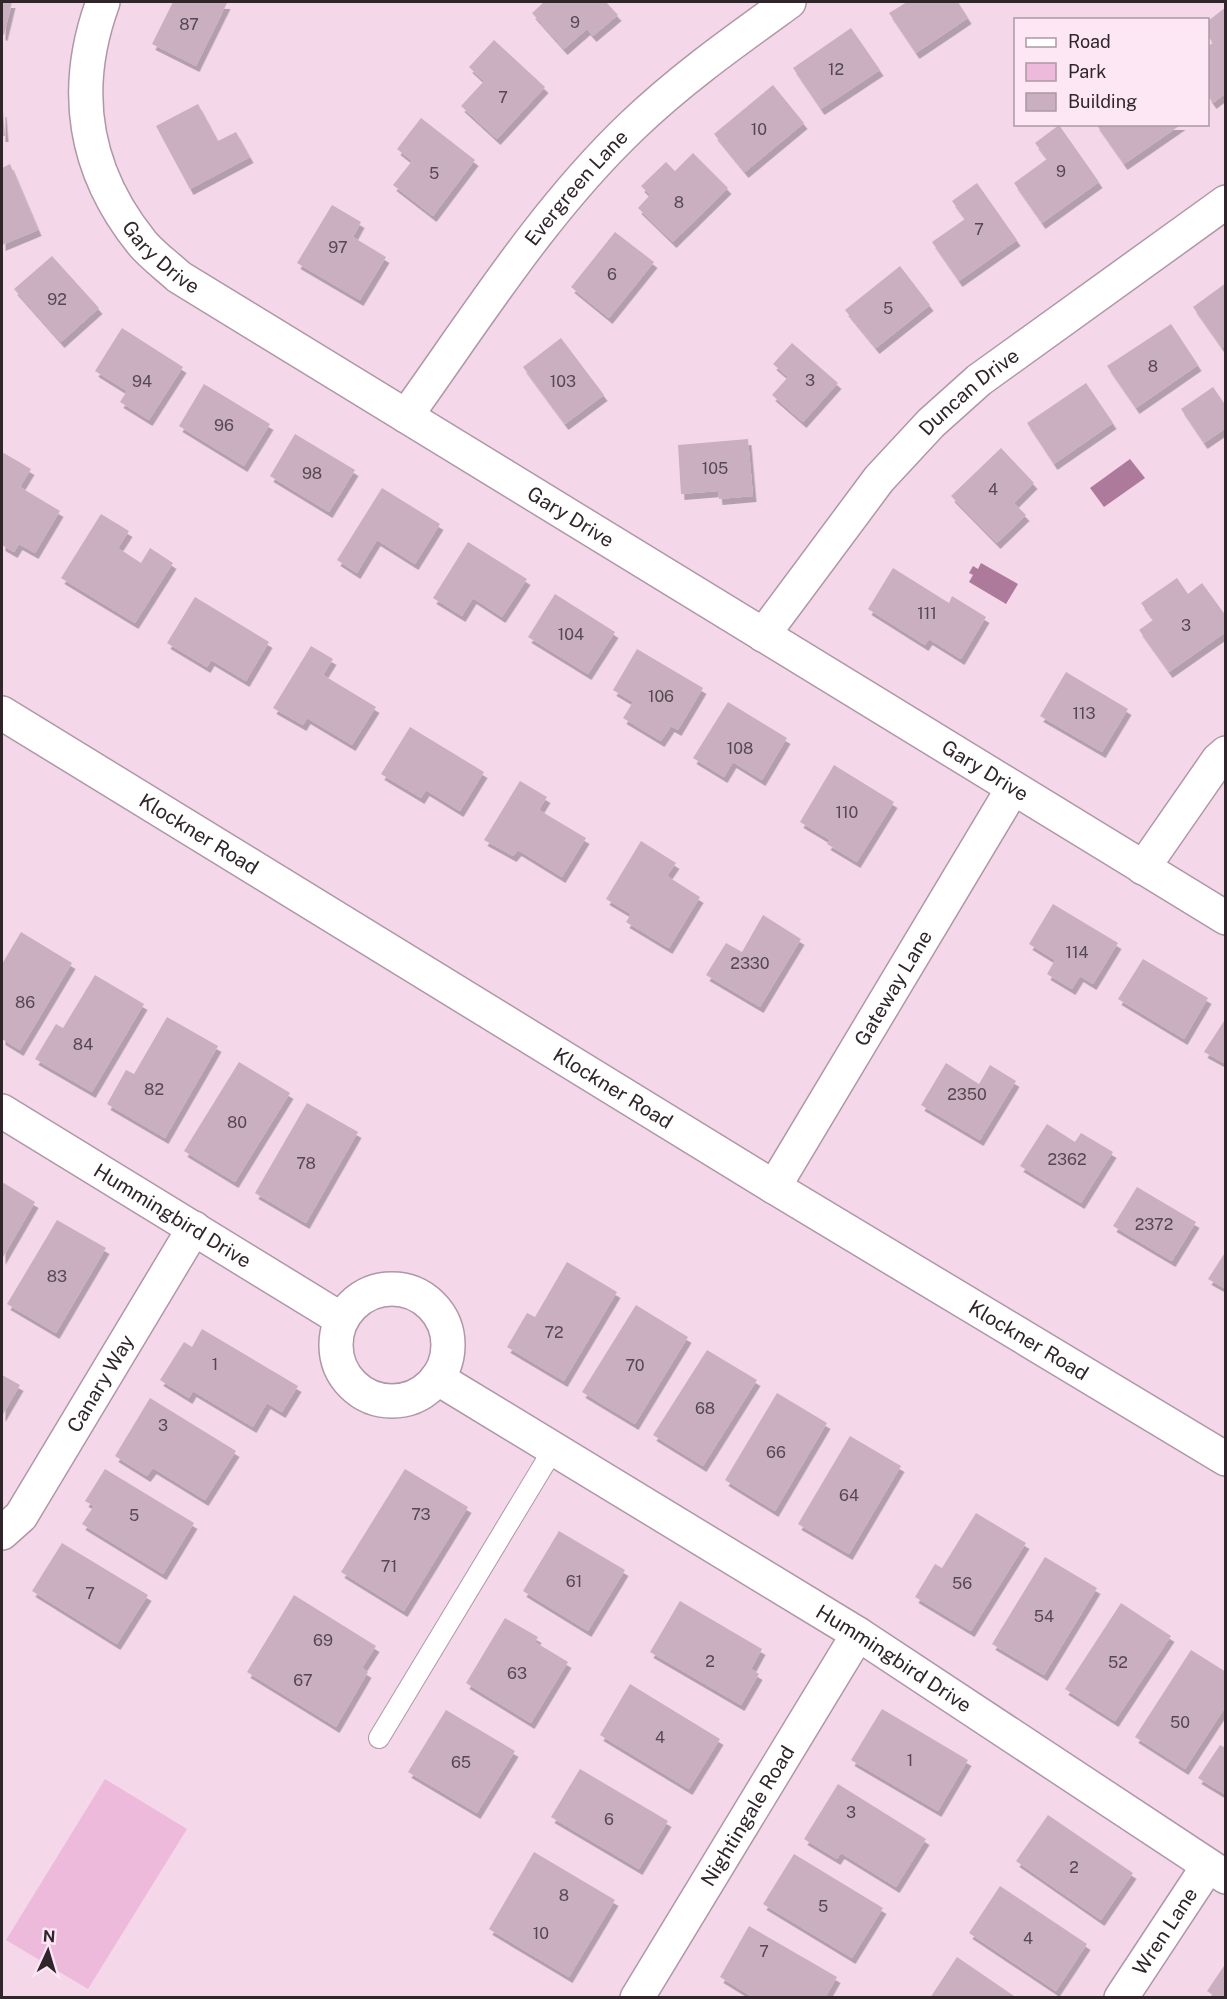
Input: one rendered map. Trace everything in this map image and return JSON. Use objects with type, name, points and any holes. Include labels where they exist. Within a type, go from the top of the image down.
[{"type":"street","name":"Gary Drive","points":[[104,2],[93,30],[85,74],[87,122],[97,165],[117,209],[143,244],[179,277],[1226,918]]},
{"type":"street","name":"Evergreen Lane","points":[[406,416],[510,267],[568,194],[632,126],[702,64],[789,2]]},
{"type":"street","name":"Duncan Drive","points":[[763,635],[879,479],[931,423],[978,380],[1226,202]]},
{"type":"street","name":"Klockner Road","points":[[2,713],[774,1187],[1226,1459]]},
{"type":"street","points":[[1143,868],[1218,760],[1226,753]]},
{"type":"street","name":"Gateway Lane","points":[[774,1187],[1013,788]]},
{"type":"street","name":"Hummingbird Drive","points":[[2,1111],[341,1319]]},
{"type":"street","name":"Canary Way","points":[[2,1533],[21,1516],[194,1228]]},
{"type":"street","points":[[385,1288],[404,1290],[421,1297],[435,1309],[445,1325],[448,1343],[446,1362],[437,1378],[424,1391],[407,1399],[388,1401],[370,1397],[354,1387],[342,1373],[336,1356],[336,1337],[341,1319],[352,1304],[367,1293],[385,1288]]},
{"type":"street","name":"Hummingbird Drive","points":[[437,1378],[858,1634],[1217,1871]]},
{"type":"street","name":"Nightingale Road","points":[[637,1998],[858,1634]]},
{"type":"street","name":"Wren Lane","points":[[1121,1998],[1217,1871]]},
{"type":"lane","points":[[379,1738],[554,1448]]},
{"type":"green space","points":[[105,1779],[187,1829],[88,1989],[6,1940]]},
{"type":"shaded area","points":[[1130,459],[1145,478],[1104,507],[1090,488]]},
{"type":"shaded area","points":[[981,563],[1018,584],[1006,604],[969,582],[973,575],[969,573],[973,566],[978,569]]},
{"type":"building","points":[[2,2],[12,2],[4,35],[2,34]]},
{"type":"building","points":[[173,2],[227,3],[196,66],[152,44]]},
{"type":"building","points":[[541,2],[606,2],[618,15],[593,36],[587,29],[564,49],[532,13],[543,3]]},
{"type":"building","points":[[907,2],[958,2],[968,18],[916,53],[889,13]]},
{"type":"building","points":[[1226,7],[1226,93],[1213,103],[1209,97],[1209,45],[1213,43],[1209,37],[1209,20]]},
{"type":"building","points":[[851,28],[880,70],[821,109],[793,68]]},
{"type":"building","points":[[494,40],[545,87],[497,139],[461,106],[484,81],[469,67]]},
{"type":"building","points":[[773,85],[804,123],[745,172],[714,134]]},
{"type":"building","points":[[198,104],[218,141],[236,132],[250,157],[190,189],[156,126]]},
{"type":"building","points":[[3,111],[5,136],[2,136]]},
{"type":"building","points":[[421,118],[475,160],[433,216],[393,185],[412,161],[397,149]]},
{"type":"building","points":[[1060,126],[1099,182],[1042,223],[1014,183],[1047,159],[1035,143]]},
{"type":"building","points":[[1097,126],[1179,126],[1124,164]]},
{"type":"building","points":[[693,153],[728,188],[673,242],[638,208],[650,195],[641,186],[666,162],[675,171]]},
{"type":"building","points":[[10,164],[38,230],[2,245],[2,168]]},
{"type":"building","points":[[977,183],[1017,240],[959,281],[932,242],[965,219],[952,201]]},
{"type":"building","points":[[332,205],[361,222],[353,237],[386,257],[360,300],[297,263]]},
{"type":"building","points":[[615,232],[654,262],[609,318],[571,287]]},
{"type":"building","points":[[52,256],[99,308],[61,342],[14,289]]},
{"type":"building","points":[[900,266],[930,305],[876,348],[845,310]]},
{"type":"building","points":[[1226,283],[1226,345],[1222,348],[1193,307]]},
{"type":"building","points":[[1171,324],[1198,365],[1136,408],[1107,366]]},
{"type":"building","points":[[122,328],[183,367],[149,420],[120,402],[127,391],[95,371]]},
{"type":"building","points":[[561,338],[604,395],[565,424],[523,367]]},
{"type":"building","points":[[792,343],[838,383],[803,422],[772,395],[788,377],[773,364]]},
{"type":"building","points":[[1086,383],[1113,423],[1054,464],[1027,423]]},
{"type":"building","points":[[204,384],[270,424],[244,466],[179,426]]},
{"type":"building","points":[[1213,387],[1226,406],[1226,428],[1204,443],[1181,409]]},
{"type":"building","points":[[295,434],[355,470],[329,512],[270,476]]},
{"type":"building","points":[[748,439],[753,496],[719,499],[718,491],[681,494],[678,445]]},
{"type":"building","points":[[1001,448],[1034,483],[1014,503],[1026,515],[997,543],[951,496]]},
{"type":"building","points":[[2,452],[31,469],[20,487],[60,511],[35,553],[19,544],[14,552],[2,545]]},
{"type":"building","points":[[382,488],[440,524],[415,564],[377,540],[357,573],[337,560]]},
{"type":"building","points":[[101,514],[129,531],[118,548],[141,563],[150,548],[173,563],[135,623],[61,578]]},
{"type":"building","points":[[468,542],[527,579],[502,617],[473,598],[462,616],[433,598]]},
{"type":"building","points":[[893,568],[949,603],[952,596],[986,617],[961,659],[929,639],[925,645],[868,609]]},
{"type":"building","points":[[1177,578],[1188,594],[1202,583],[1226,616],[1226,632],[1169,672],[1139,630],[1153,620],[1141,603]]},
{"type":"building","points":[[555,594],[615,632],[588,674],[528,637]]},
{"type":"building","points":[[195,597],[269,642],[246,681],[211,660],[207,667],[167,643]]},
{"type":"building","points":[[311,646],[333,659],[323,675],[376,707],[352,745],[307,718],[303,725],[273,708]]},
{"type":"building","points":[[637,649],[703,688],[678,730],[671,726],[661,741],[623,718],[633,702],[613,690]]},
{"type":"building","points":[[1066,672],[1128,709],[1102,752],[1040,716]]},
{"type":"building","points":[[728,702],[787,738],[762,780],[733,762],[724,777],[693,758]]},
{"type":"building","points":[[410,727],[484,772],[460,811],[426,790],[421,798],[381,774]]},
{"type":"building","points":[[834,765],[894,802],[857,862],[827,844],[830,840],[800,822]]},
{"type":"building","points":[[520,781],[547,797],[539,810],[586,838],[562,877],[518,850],[513,856],[484,840]]},
{"type":"building","points":[[641,841],[676,863],[667,876],[700,897],[669,948],[626,922],[631,914],[606,899]]},
{"type":"building","points":[[1053,904],[1118,943],[1093,984],[1080,976],[1072,989],[1047,974],[1055,960],[1029,944]]},
{"type":"building","points":[[763,915],[801,939],[760,1007],[706,975],[726,943],[742,952]]},
{"type":"building","points":[[21,932],[72,963],[20,1050],[2,1039],[2,964]]},
{"type":"building","points":[[1143,959],[1208,998],[1184,1039],[1118,999]]},
{"type":"building","points":[[95,975],[144,1004],[92,1092],[35,1059],[56,1024],[63,1028]]},
{"type":"building","points":[[167,1017],[218,1046],[165,1138],[107,1104],[126,1070],[134,1074]]},
{"type":"building","points":[[1226,1018],[1226,1064],[1204,1052]]},
{"type":"building","points":[[239,1062],[290,1093],[235,1182],[184,1151]]},
{"type":"building","points":[[946,1063],[979,1084],[990,1065],[1016,1081],[980,1140],[921,1105]]},
{"type":"building","points":[[307,1103],[358,1132],[306,1223],[255,1193]]},
{"type":"building","points":[[1047,1124],[1075,1142],[1081,1133],[1113,1152],[1081,1203],[1020,1166]]},
{"type":"building","points":[[2,1182],[35,1202],[2,1259]]},
{"type":"building","points":[[1137,1187],[1196,1222],[1172,1261],[1113,1226]]},
{"type":"building","points":[[57,1220],[106,1248],[56,1333],[7,1304]]},
{"type":"building","points":[[1226,1251],[1226,1289],[1208,1279]]},
{"type":"building","points":[[567,1262],[617,1292],[564,1381],[507,1347],[527,1313],[535,1317]]},
{"type":"building","points":[[636,1305],[688,1337],[635,1424],[582,1392]]},
{"type":"building","points":[[202,1329],[298,1386],[282,1412],[267,1403],[253,1427],[193,1391],[189,1398],[160,1380],[184,1342],[192,1347]]},
{"type":"building","points":[[707,1350],[757,1380],[703,1466],[653,1435]]},
{"type":"building","points":[[2,1375],[20,1385],[2,1416]]},
{"type":"building","points":[[777,1393],[827,1423],[775,1511],[725,1480]]},
{"type":"building","points":[[150,1398],[236,1451],[205,1500],[153,1468],[147,1476],[115,1456]]},
{"type":"building","points":[[850,1436],[901,1466],[849,1554],[798,1524]]},
{"type":"building","points":[[105,1469],[194,1523],[163,1574],[82,1524],[94,1506],[85,1501]]},
{"type":"building","points":[[405,1469],[468,1507],[404,1611],[341,1572]]},
{"type":"building","points":[[976,1513],[1026,1543],[971,1631],[915,1597],[935,1564],[942,1568]]},
{"type":"building","points":[[559,1531],[625,1570],[588,1631],[523,1591]]},
{"type":"building","points":[[62,1543],[148,1595],[117,1644],[32,1591]]},
{"type":"building","points":[[1045,1557],[1097,1588],[1044,1675],[992,1644]]},
{"type":"building","points":[[294,1595],[376,1646],[362,1668],[368,1672],[336,1727],[247,1672]]},
{"type":"building","points":[[680,1601],[762,1649],[751,1669],[759,1674],[741,1705],[650,1652]]},
{"type":"building","points":[[1121,1603],[1171,1636],[1115,1721],[1065,1689]]},
{"type":"building","points":[[505,1618],[538,1637],[535,1642],[568,1662],[531,1723],[466,1683]]},
{"type":"building","points":[[1191,1650],[1226,1672],[1226,1706],[1185,1769],[1135,1737]]},
{"type":"building","points":[[630,1684],[720,1739],[689,1789],[600,1735]]},
{"type":"building","points":[[882,1709],[968,1760],[938,1811],[851,1760]]},
{"type":"building","points":[[446,1710],[515,1751],[477,1813],[408,1772]]},
{"type":"building","points":[[1220,1745],[1226,1748],[1226,1795],[1198,1778]]},
{"type":"building","points":[[580,1769],[668,1821],[639,1869],[551,1817]]},
{"type":"building","points":[[838,1784],[926,1839],[896,1887],[841,1853],[837,1859],[804,1839]]},
{"type":"building","points":[[1048,1815],[1133,1873],[1101,1920],[1016,1861]]},
{"type":"building","points":[[534,1852],[615,1900],[569,1977],[489,1929]]},
{"type":"building","points":[[794,1854],[883,1908],[852,1958],[763,1904]]},
{"type":"building","points":[[1000,1886],[1087,1944],[1056,1991],[969,1933]]},
{"type":"building","points":[[749,1926],[837,1977],[825,1998],[754,1998],[720,1977]]},
{"type":"building","points":[[957,1957],[1017,1998],[930,1998]]},
{"type":"building","points":[[1226,1963],[1226,1998],[1217,1998],[1207,1991]]}]
